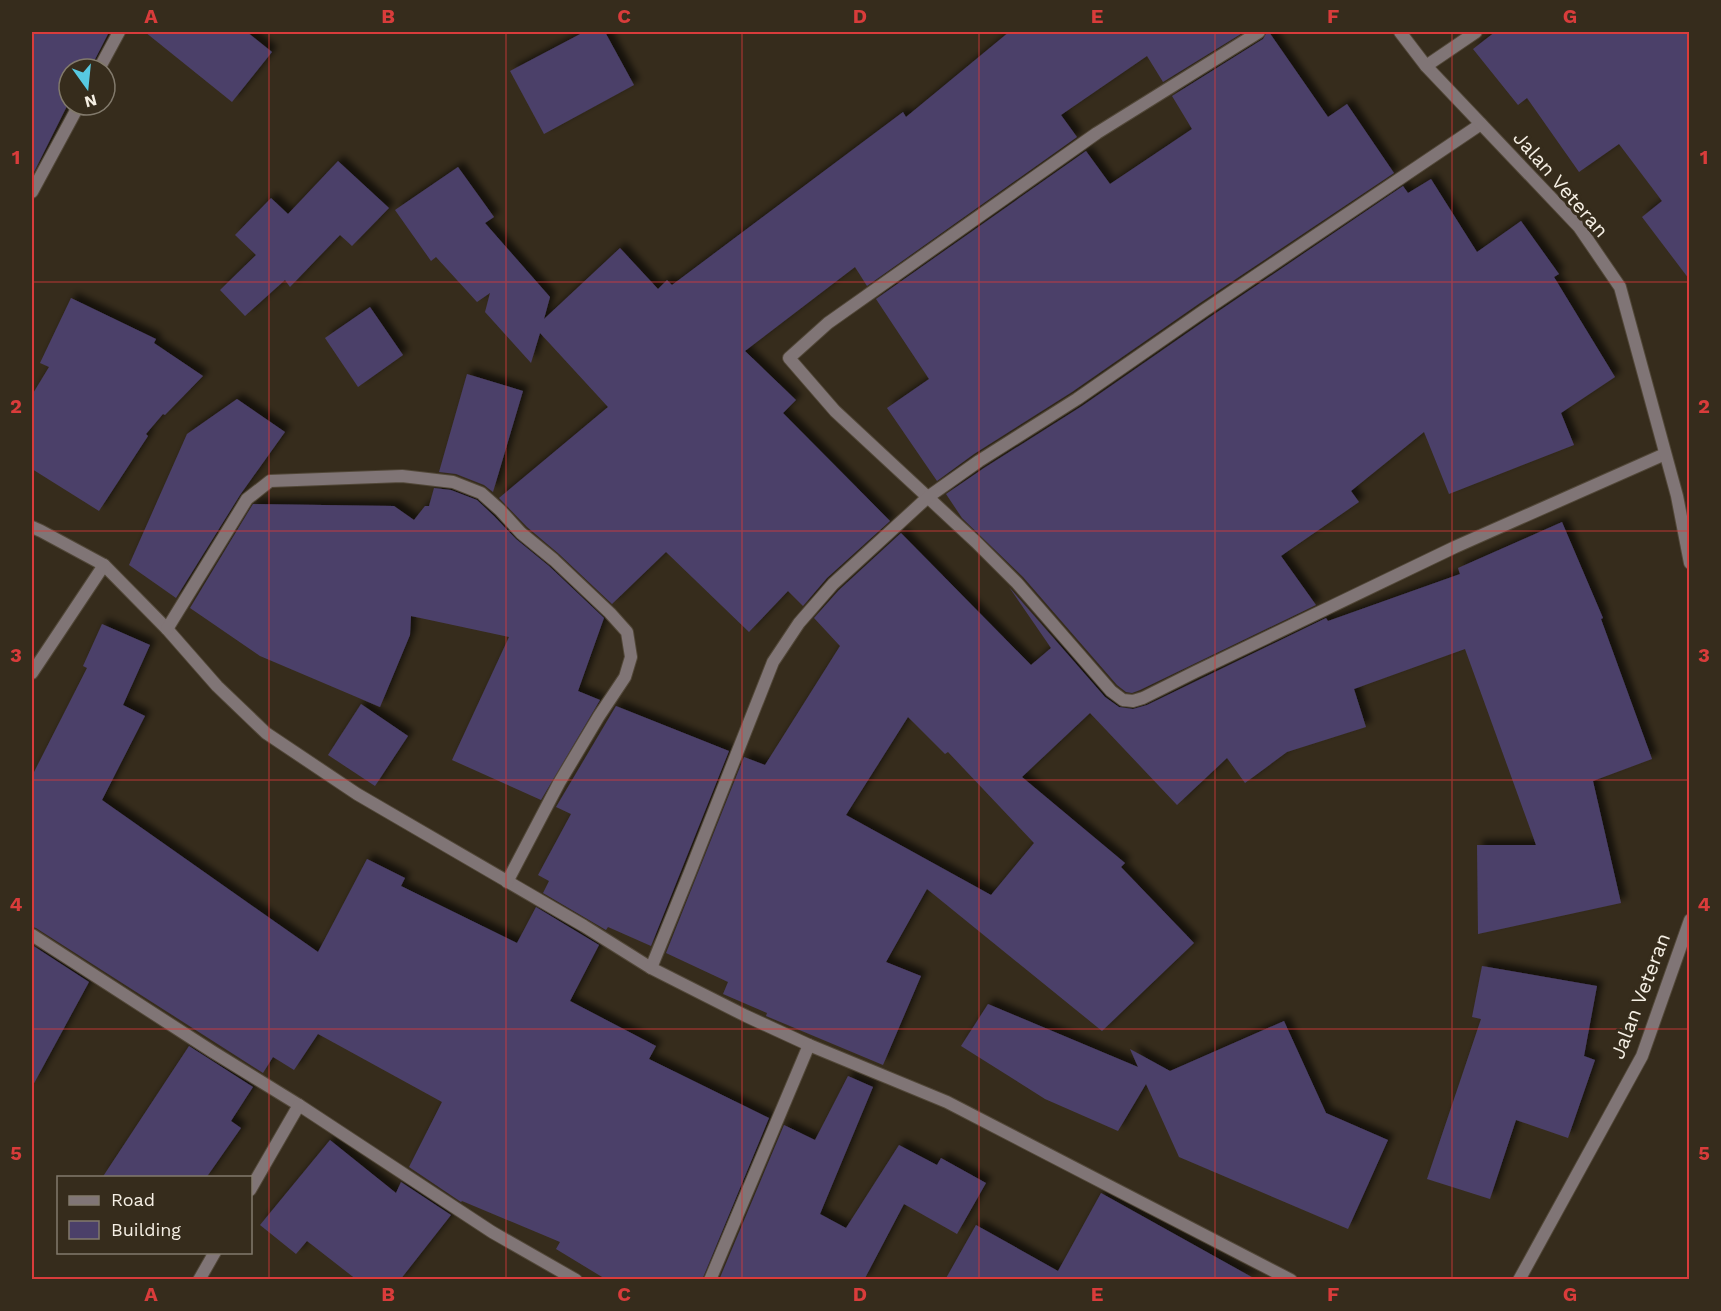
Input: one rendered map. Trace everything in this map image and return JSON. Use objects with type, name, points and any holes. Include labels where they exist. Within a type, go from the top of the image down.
[{"type":"street","points":[[105,57],[119,32]]},
{"type":"street","points":[[1259,32],[1097,133],[828,323],[789,358],[835,411],[1017,583],[1111,691],[1123,700],[1133,701],[1143,698],[1455,547],[1665,454]]},
{"type":"street","name":"Jalan Veteran","points":[[1400,32],[1426,66],[1579,227],[1620,287],[1677,496],[1689,562]]},
{"type":"street","points":[[1426,66],[1476,32]]},
{"type":"street","points":[[32,192],[73,117]]},
{"type":"street","points":[[651,968],[773,662],[799,623],[834,584],[928,497],[979,461],[1077,399],[1481,124]]},
{"type":"street","points":[[167,629],[247,499],[270,481],[402,476],[453,482],[481,493],[521,533],[554,560],[610,613],[627,632],[631,657],[625,677],[559,783],[507,882]]},
{"type":"street","points":[[32,527],[104,565],[167,629],[217,686],[266,733],[357,794],[584,926],[651,968],[809,1045],[947,1102],[1291,1280]]},
{"type":"street","points":[[32,673],[104,565]]},
{"type":"street","name":"Jalan Veteran","points":[[1519,1280],[1642,1056],[1689,920]]},
{"type":"street","points":[[32,934],[492,1232],[576,1280]]},
{"type":"street","points":[[710,1280],[809,1045]]},
{"type":"street","points":[[252,1187],[299,1105]]},
{"type":"street","points":[[199,1280],[214,1254]]},
{"type":"building","points":[[32,32],[109,32],[96,57],[57,57],[57,117],[62,117],[32,176]]},
{"type":"building","points":[[145,32],[247,32],[272,52],[232,102]]},
{"type":"building","points":[[584,32],[605,32],[634,85],[544,134],[510,71]]},
{"type":"building","points":[[1009,32],[1244,32],[1163,82],[1147,56],[1061,115],[1077,137],[867,286],[855,267],[745,351],[796,400],[783,413],[890,521],[827,578],[803,606],[788,591],[749,632],[666,552],[612,604],[527,527],[499,498],[608,407],[540,333],[531,363],[485,312],[490,293],[477,302],[436,257],[431,261],[395,210],[458,167],[494,217],[485,223],[550,297],[544,319],[620,248],[658,289],[667,280],[672,285],[903,112],[906,117]]},
{"type":"building","points":[[1267,32],[1328,117],[1347,104],[1394,173],[937,481],[887,408],[929,379],[876,299],[1086,151],[1110,184],[1192,129],[1172,96],[1263,39]]},
{"type":"building","points":[[1495,32],[1689,32],[1689,279],[1642,217],[1662,201],[1619,144],[1579,172],[1527,98],[1518,105],[1473,49]]},
{"type":"building","points":[[338,161],[389,208],[352,246],[340,235],[290,287],[285,280],[245,316],[220,290],[256,255],[235,235],[271,198],[288,214]]},
{"type":"building","points":[[1431,179],[1477,252],[1521,221],[1559,274],[1554,277],[1615,377],[1561,413],[1574,445],[1449,494],[1424,432],[1351,491],[1359,502],[1281,556],[1316,605],[1140,690],[1132,693],[1126,692],[1117,685],[1023,577],[962,518],[946,494],[1082,406],[1403,186],[1408,193]]},
{"type":"building","points":[[71,298],[156,339],[154,343],[203,376],[165,415],[163,414],[146,434],[148,436],[99,511],[32,469],[32,395],[49,367],[40,363]]},
{"type":"building","points":[[370,307],[403,355],[358,387],[325,338]]},
{"type":"building","points":[[467,374],[523,391],[493,492],[484,485],[456,474],[439,472]]},
{"type":"building","points":[[237,399],[285,432],[240,495],[176,598],[129,565],[187,434]]},
{"type":"building","points":[[434,488],[451,490],[477,500],[516,539],[549,566],[604,618],[578,691],[600,700],[541,800],[452,760],[509,637],[411,616],[410,635],[380,707],[260,656],[190,608],[253,504],[394,506],[414,520],[425,506],[429,506]]},
{"type":"building","points":[[1562,522],[1603,618],[1601,619],[1652,759],[1593,781],[1621,903],[1478,934],[1477,845],[1536,845],[1465,649],[1354,689],[1366,727],[1287,752],[1245,783],[1227,758],[1177,805],[1090,713],[1022,777],[1125,863],[1121,867],[1194,943],[1102,1031],[927,889],[886,962],[921,976],[883,1065],[766,1016],[767,1013],[723,994],[728,982],[666,953],[744,757],[765,765],[840,646],[814,618],[839,590],[901,533],[1031,665],[1051,648],[1009,587],[1105,697],[1119,707],[1133,709],[1147,705],[1326,618],[1328,621],[1460,574],[1458,568]],"holes":[[[908,717],[945,754],[948,752],[1034,843],[991,895],[846,815]]]},
{"type":"building","points":[[102,624],[150,645],[123,705],[145,716],[102,800],[318,952],[367,859],[405,878],[401,886],[517,943],[536,907],[599,945],[570,1001],[656,1046],[649,1059],[769,1118],[702,1280],[607,1280],[556,1249],[560,1242],[461,1202],[409,1167],[442,1102],[318,1034],[294,1070],[273,1057],[263,1073],[32,927],[32,776],[87,668],[83,666]]},
{"type":"building","points":[[361,704],[408,736],[375,786],[328,755]]},
{"type":"building","points":[[616,706],[729,751],[651,946],[608,927],[606,930],[543,893],[549,881],[538,875],[571,814],[556,807]]},
{"type":"building","points":[[32,945],[89,982],[32,1087]]},
{"type":"building","points":[[1482,966],[1597,986],[1584,1056],[1595,1060],[1568,1138],[1516,1120],[1490,1199],[1427,1179],[1481,1019],[1472,1017]]},
{"type":"building","points":[[988,1004],[1138,1067],[1130,1049],[1170,1071],[1284,1021],[1326,1113],[1388,1140],[1348,1229],[1179,1157],[1146,1084],[1118,1131],[1045,1099],[961,1046]]},
{"type":"building","points":[[189,1046],[253,1087],[231,1121],[241,1128],[207,1176],[103,1176]]},
{"type":"building","points":[[848,1076],[873,1087],[820,1214],[846,1228],[899,1145],[937,1165],[941,1158],[986,1183],[957,1234],[904,1204],[864,1280],[719,1280],[784,1125],[815,1140]]},
{"type":"building","points":[[330,1140],[396,1193],[401,1182],[451,1215],[400,1280],[357,1280],[307,1241],[296,1254],[260,1225]]},
{"type":"building","points":[[1101,1193],[1257,1280],[945,1280],[976,1225],[1058,1271]]}]
